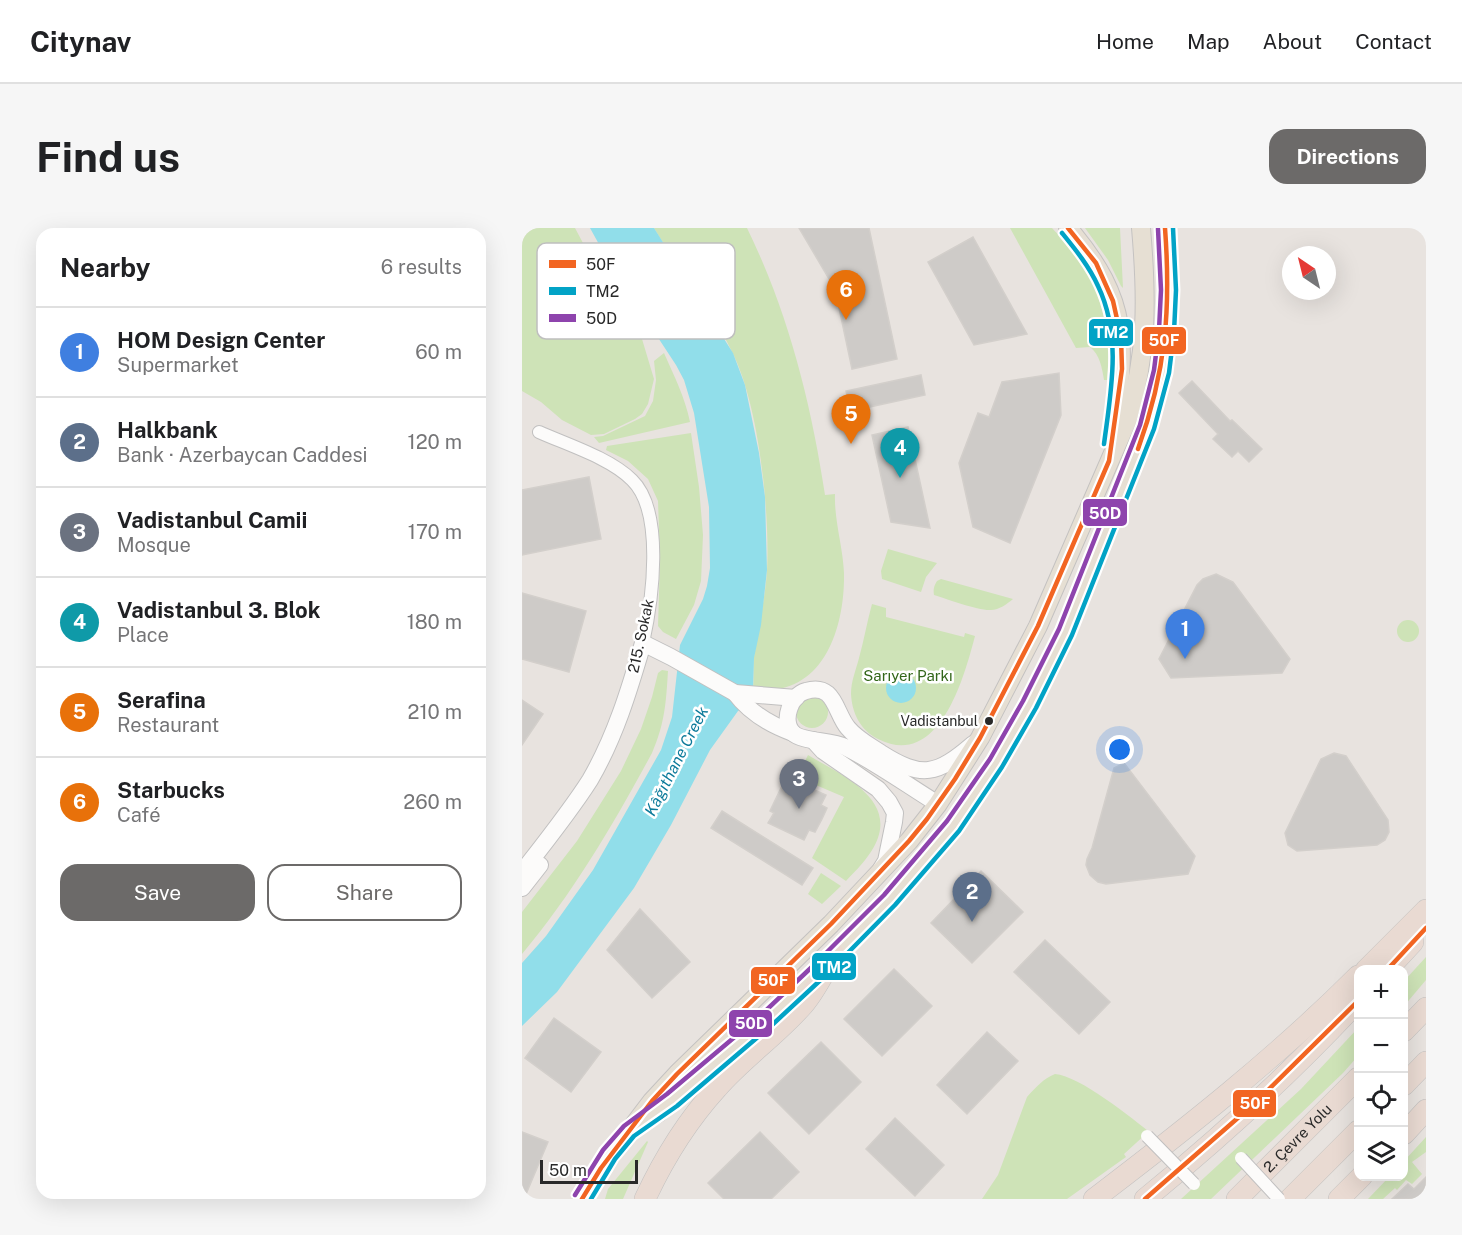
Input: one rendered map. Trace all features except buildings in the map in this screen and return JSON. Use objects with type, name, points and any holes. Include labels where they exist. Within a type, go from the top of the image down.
[{"type":"highway","points":[[1370,965],[1426,910]]},
{"type":"highway","points":[[1391,965],[1426,928]]},
{"type":"highway","points":[[645,1199],[659,1169],[686,1125],[718,1086],[803,1005],[816,988],[834,954]]},
{"type":"highway","points":[[1094,1199],[1260,1068],[1354,981]]},
{"type":"highway","points":[[1145,1199],[1277,1085],[1354,1005]]},
{"type":"highway","points":[[1408,1027],[1426,1008]]},
{"type":"highway","points":[[1408,1081],[1426,1062]]},
{"type":"highway","name":"2. Çevre Yolu","points":[[1237,1199],[1354,1083]]},
{"type":"highway","points":[[1408,1130],[1426,1110]]},
{"type":"highway","points":[[1290,1199],[1354,1136]]},
{"type":"highway","points":[[1339,1199],[1357,1181]]},
{"type":"main road","points":[[1068,228],[1096,263],[1119,319],[1122,369],[1109,461]]},
{"type":"main road","points":[[582,1199],[601,1168],[652,1101],[676,1074],[775,980],[909,841],[938,804],[980,738],[1038,626],[1127,421],[1136,393],[1145,328],[1146,286],[1141,228]]},
{"type":"main road","points":[[630,1131],[658,1113],[762,1024],[834,954],[915,870],[971,802],[1009,740],[1059,646],[1090,574],[1157,395],[1167,328],[1165,228]]},
{"type":"main road","points":[[938,804],[950,809],[960,808],[971,802]]},
{"type":"street","name":"215. Sokak","points":[[522,888],[597,786],[627,727],[648,645],[652,578],[652,533],[647,502],[633,480],[605,462],[539,432]]},
{"type":"street","name":"215. Sokak","points":[[522,872],[589,781],[618,722],[648,645]]},
{"type":"street","points":[[648,645],[735,693],[795,698]]},
{"type":"street","points":[[793,733],[789,726],[789,708],[795,698],[807,690],[823,691],[835,701],[838,712],[846,725],[858,738],[912,770],[929,771],[945,766],[980,738]]},
{"type":"street","points":[[735,693],[740,701],[766,721],[813,740],[824,740],[844,746],[938,804]]},
{"type":"street","points":[[813,740],[831,732],[837,725],[838,712]]},
{"type":"street","points":[[813,740],[823,750],[878,789],[895,813],[886,861],[880,871]]},
{"type":"street","points":[[1147,1136],[1194,1184]]},
{"type":"street","points":[[1241,1158],[1279,1199]]},
{"type":"green space","points":[[522,228],[575,228],[583,243],[537,243],[537,339],[642,339],[654,379],[648,404],[642,414],[635,419],[604,434],[591,435],[562,420],[541,402],[522,391]]},
{"type":"green space","points":[[654,228],[747,228],[775,292],[796,358],[813,426],[825,495],[835,494],[844,573],[840,617],[825,656],[812,672],[796,683],[777,689],[753,689],[754,657],[767,571],[767,520],[761,461],[750,403],[743,378],[726,339],[735,339],[735,243],[663,243]]},
{"type":"green space","points":[[1010,228],[1052,228],[1084,266],[1092,280],[1103,313],[1108,347],[1107,380],[1104,380],[1100,362],[1093,350],[1090,347],[1076,348]]},
{"type":"green space","points":[[1085,228],[1120,228],[1123,288],[1108,260]]},
{"type":"green space","points":[[664,353],[682,395],[690,422],[599,443],[594,437],[603,436],[645,416],[653,401],[656,380],[654,361]]},
{"type":"green space","points":[[691,433],[703,535],[701,581],[694,605],[676,639],[663,632],[658,626],[660,560],[658,501],[648,479],[628,461],[606,450],[607,446]]},
{"type":"green space","points":[[888,549],[937,563],[926,577],[921,592],[882,579],[881,571]]},
{"type":"green space","points":[[941,579],[1013,599],[994,610],[971,607],[934,595],[935,584]]},
{"type":"green space","name":"Sarıyer Parkı","points":[[872,604],[886,608],[886,617],[964,637],[965,633],[975,636],[956,695],[933,731],[917,742],[899,745],[878,739],[866,731],[853,708],[852,685]]},
{"type":"green space","points":[[1408,620],[1416,623],[1419,631],[1416,639],[1408,642],[1400,639],[1397,631],[1400,623]]},
{"type":"green space","points":[[662,670],[668,671],[665,703],[660,732],[652,753],[592,856],[559,906],[522,954],[522,912],[577,841],[621,771],[641,729],[658,673]]},
{"type":"green space","points":[[812,696],[824,700],[828,712],[824,724],[812,728],[800,724],[796,712],[800,700]]},
{"type":"green space","points":[[808,755],[854,783],[876,807],[880,821],[878,837],[868,856],[846,881],[812,858],[844,797],[797,777]]},
{"type":"green space","points":[[821,873],[841,886],[822,904],[808,894]]},
{"type":"green space","points":[[1426,957],[1426,980],[1408,1001],[1408,977]]},
{"type":"green space","points":[[1354,1032],[1354,1061],[1343,1073],[1211,1199],[1181,1199],[1301,1089]]},
{"type":"green space","points":[[1055,1074],[1066,1076],[1091,1090],[1153,1135],[1147,1133],[1124,1154],[1126,1157],[1067,1199],[982,1199],[998,1175],[1027,1097],[1043,1081]]},
{"type":"green space","points":[[1426,1137],[1426,1152],[1412,1162],[1422,1174],[1412,1184],[1408,1181],[1408,1157]]},
{"type":"green space","points":[[647,1141],[623,1199],[605,1199],[608,1189]]},
{"type":"green space","points":[[1385,1181],[1405,1181],[1397,1190],[1395,1188],[1383,1199],[1368,1199]]},
{"type":"water","points":[[590,228],[654,228],[663,243],[598,243]]},
{"type":"water","name":"Kâğıthane Creek","points":[[659,339],[724,339],[733,353],[745,385],[759,453],[765,497],[767,570],[761,625],[754,658],[753,689],[749,704],[738,711],[710,750],[671,825],[634,888],[557,992],[522,1026],[522,963],[546,936],[593,870],[661,750],[672,717],[680,645],[707,586],[710,568],[709,507],[694,413],[684,380]]},
{"type":"water","points":[[901,673],[911,678],[916,688],[911,698],[901,703],[891,698],[886,688],[891,678]]},
{"type":"transit line","name":"50F","points":[[582,1199],[601,1168],[652,1101],[831,924],[927,819],[980,738],[1038,626],[1109,461],[1122,369],[1121,337],[1113,301],[1096,263],[1068,228]]},
{"type":"transit line","name":"50F","points":[[1138,449],[1155,393],[1164,340],[1167,286],[1165,228]]},
{"type":"transit line","name":"TM2","points":[[591,1199],[615,1159],[634,1136],[677,1106],[772,1025],[826,975],[895,905],[959,831],[1002,767],[1036,708],[1072,635],[1154,429],[1169,373],[1174,332],[1176,290],[1173,228]]},
{"type":"transit line","name":"50D","points":[[575,1195],[603,1150],[624,1126],[667,1094],[762,1014],[884,895],[947,821],[990,759],[1023,701],[1059,629],[1140,425],[1154,370],[1159,330],[1161,290],[1158,229]]},
{"type":"transit line","name":"TM2","points":[[1062,233],[1082,258],[1098,286],[1110,324],[1113,364],[1104,444]]},
{"type":"transit line","name":"50F","points":[[1392,965],[1426,928]]},
{"type":"transit line","name":"50F","points":[[1145,1199],[1255,1103],[1354,1005]]},
{"type":"place","name":"Starbucks","points":[[846,320]]},
{"type":"place","name":"Serafina","points":[[851,444]]},
{"type":"place","name":"Vadistanbul 3. Blok","points":[[900,478]]},
{"type":"place","name":"HOM Design Center","points":[[1185,659]]},
{"type":"place","name":"Vadistanbul","points":[[989,721]]},
{"type":"place","name":"Vadistanbul Camii","points":[[799,809]]},
{"type":"place","name":"Halkbank","points":[[972,922]]}]
